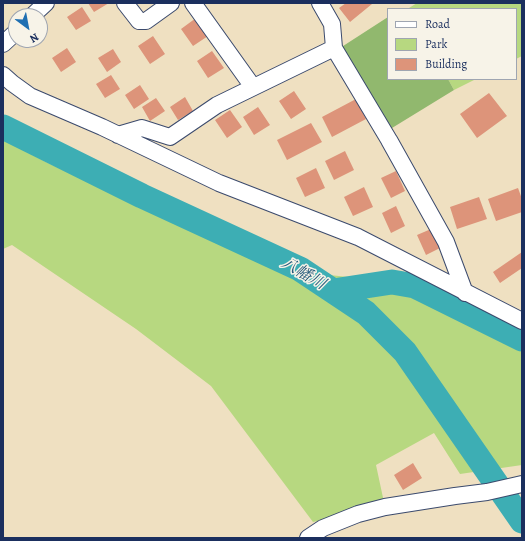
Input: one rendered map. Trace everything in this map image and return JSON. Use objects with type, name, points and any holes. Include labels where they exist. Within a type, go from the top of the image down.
[{"type":"street","points":[[125,3],[139,21],[146,21],[171,3]]},
{"type":"street","points":[[193,3],[252,87]]},
{"type":"street","points":[[320,3],[332,24],[334,48],[389,140],[446,242],[466,292]]},
{"type":"street","points":[[118,135],[142,128],[170,137],[217,105],[334,48]]},
{"type":"street","points":[[3,75],[30,96],[118,135],[219,183],[358,237],[522,321]]},
{"type":"street","points":[[308,538],[323,528],[358,514],[385,507],[487,492],[518,485]]},
{"type":"green space","points":[[417,3],[522,3],[522,56],[517,58],[517,8],[409,8]]},
{"type":"green space","points":[[387,18],[387,80],[449,80],[454,90],[392,128],[340,48]]},
{"type":"green space","points":[[449,80],[474,80],[454,90]]},
{"type":"green space","points":[[3,140],[48,163],[272,269],[358,278],[407,288],[522,346],[522,465],[460,474],[434,433],[376,465],[385,507],[313,522],[211,386],[136,329],[12,245],[3,249]]},
{"type":"building","points":[[88,3],[109,3],[94,12]]},
{"type":"building","points":[[346,3],[372,4],[350,22],[339,8]]},
{"type":"building","points":[[82,7],[91,21],[76,30],[67,17]]},
{"type":"building","points":[[196,18],[208,36],[193,46],[181,29]]},
{"type":"building","points":[[153,36],[165,54],[150,64],[138,46]]},
{"type":"building","points":[[67,48],[76,62],[61,72],[52,58]]},
{"type":"building","points":[[113,49],[121,62],[107,72],[98,58]]},
{"type":"building","points":[[212,51],[224,68],[208,78],[197,61]]},
{"type":"building","points":[[111,75],[120,89],[105,98],[96,84]]},
{"type":"building","points":[[140,85],[149,99],[134,109],[125,95]]},
{"type":"building","points":[[294,91],[306,109],[291,119],[279,101]]},
{"type":"building","points":[[489,93],[507,116],[477,138],[460,114]]},
{"type":"building","points":[[185,97],[193,111],[178,120],[170,107]]},
{"type":"building","points":[[156,98],[165,111],[150,121],[142,107]]},
{"type":"building","points":[[356,99],[366,119],[332,137],[322,117]]},
{"type":"building","points":[[258,107],[270,125],[254,135],[243,117]]},
{"type":"building","points":[[230,110],[242,127],[227,138],[215,120]]},
{"type":"building","points":[[311,123],[322,142],[287,160],[277,140]]},
{"type":"building","points":[[345,151],[354,170],[334,180],[325,161]]},
{"type":"building","points":[[316,168],[325,188],[305,197],[296,178]]},
{"type":"building","points":[[396,171],[405,191],[391,198],[381,178]]},
{"type":"building","points":[[364,187],[373,207],[353,216],[344,197]]},
{"type":"building","points":[[518,188],[522,199],[522,212],[496,221],[488,199]]},
{"type":"building","points":[[479,197],[487,219],[457,229],[450,207]]},
{"type":"building","points":[[396,206],[405,226],[391,233],[382,213]]},
{"type":"building","points":[[431,229],[440,248],[426,255],[417,235]]},
{"type":"building","points":[[522,252],[522,268],[500,283],[493,272]]},
{"type":"building","points":[[413,463],[422,478],[403,490],[394,475]]},
{"type":"waterway","name":"八幡川","points":[[3,127],[142,196],[300,269],[366,313],[405,352],[522,521]]},
{"type":"waterway","points":[[333,291],[392,282],[415,286],[522,339]]}]
